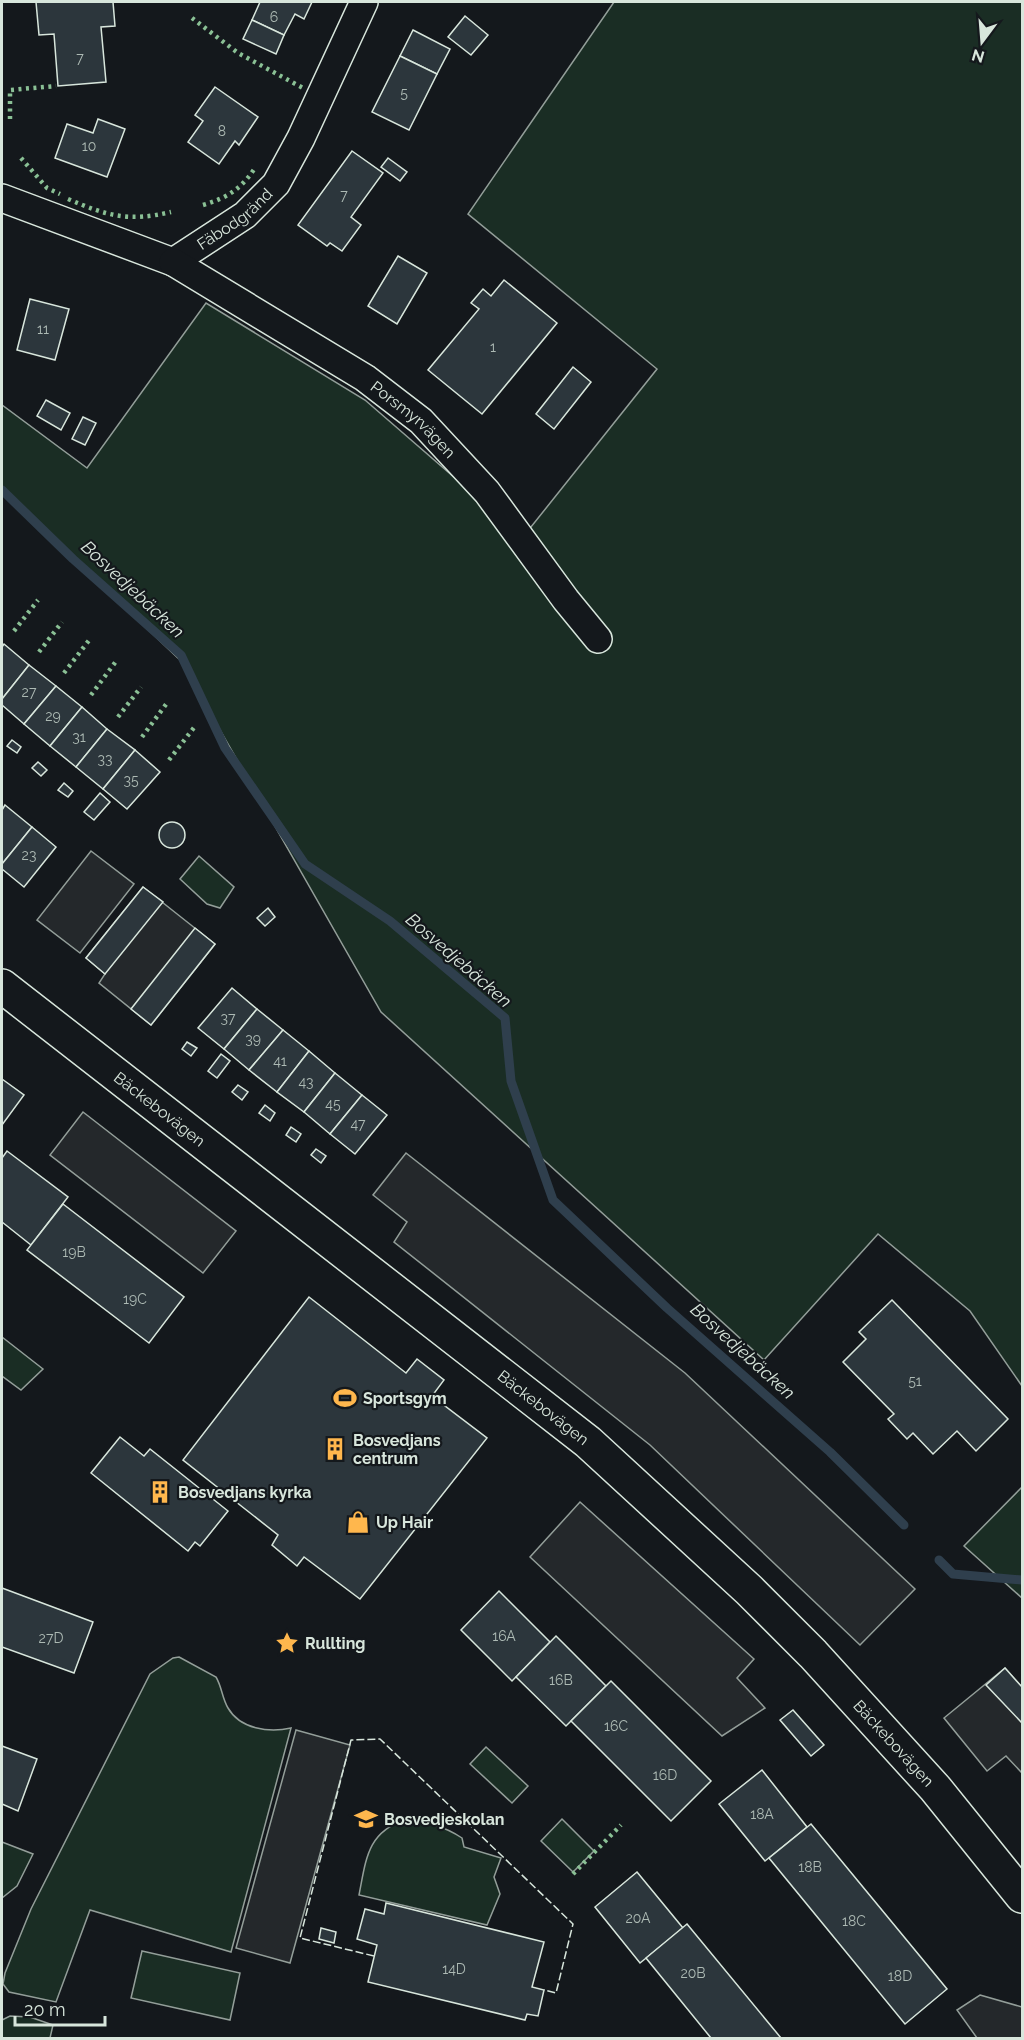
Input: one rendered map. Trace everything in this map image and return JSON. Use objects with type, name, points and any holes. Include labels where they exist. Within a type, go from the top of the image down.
[{"type":"street","name":"Fäbodgränd","points":[[173,262],[245,214],[276,184],[301,138],[364,2]]},
{"type":"street","points":[[2,198],[173,262]]},
{"type":"street","name":"Porsmyrvägen","points":[[173,262],[365,378],[421,421],[487,492],[566,600],[598,639]]},
{"type":"street","name":"Bäckebovägen","points":[[2,986],[588,1442],[749,1590],[813,1654],[935,1788],[1023,1896]]},
{"type":"green space","points":[[614,2],[1022,2],[1022,1386],[970,1311],[878,1234],[764,1360],[381,1012],[180,660],[2,491],[2,405],[87,468],[206,303],[365,400],[523,537],[657,369],[468,214]]},
{"type":"green space","points":[[199,856],[234,887],[220,908],[207,904],[180,879]]},
{"type":"green space","points":[[2,1337],[43,1369],[21,1390],[2,1376]]},
{"type":"green space","points":[[1022,1487],[1022,1598],[964,1546]]},
{"type":"green space","points":[[179,1657],[216,1677],[228,1708],[240,1721],[256,1728],[274,1730],[291,1728],[231,1952],[90,1910],[56,2002],[9,1992],[3,1984],[5,1973],[31,1909],[150,1674],[173,1658]]},
{"type":"green space","points":[[486,1747],[528,1786],[512,1803],[470,1764]]},
{"type":"green space","points":[[562,1819],[594,1851],[573,1872],[541,1841]]},
{"type":"green space","points":[[405,1820],[428,1823],[442,1828],[462,1838],[464,1847],[501,1858],[494,1877],[500,1894],[487,1925],[359,1895],[370,1849],[383,1832],[392,1825]]},
{"type":"green space","points":[[2,1842],[33,1854],[17,1886],[2,1898]]},
{"type":"green space","points":[[142,1951],[240,1973],[230,2020],[131,1998]]},
{"type":"green space","points":[[10,2016],[30,2017],[53,2025],[50,2038],[2,2038],[2,2020]]},
{"type":"shaded area","points":[[91,851],[134,884],[80,953],[37,920]]},
{"type":"shaded area","points":[[143,887],[215,944],[151,1025],[99,983],[105,974],[86,958]]},
{"type":"shaded area","points":[[83,1112],[236,1231],[203,1273],[50,1155]]},
{"type":"shaded area","points":[[406,1153],[685,1373],[915,1589],[860,1645],[650,1445],[394,1242],[407,1222],[373,1195]]},
{"type":"shaded area","points":[[580,1502],[754,1659],[737,1678],[765,1708],[722,1736],[530,1557]]},
{"type":"shaded area","points":[[1005,1668],[1022,1687],[1022,1773],[1006,1756],[987,1771],[944,1718]]},
{"type":"shaded area","points":[[296,1730],[350,1745],[290,1963],[236,1948]]},
{"type":"shaded area","points":[[980,1995],[1022,2007],[1022,2038],[977,2038],[957,2010]]},
{"type":"building","points":[[36,2],[113,2],[115,26],[101,27],[106,82],[58,86],[54,34],[39,35]]},
{"type":"building","points":[[260,2],[312,2],[304,19],[295,14],[284,35],[252,20]]},
{"type":"building","points":[[465,16],[488,35],[471,55],[448,37]]},
{"type":"building","points":[[252,20],[284,35],[276,54],[243,39]]},
{"type":"building","points":[[413,30],[450,49],[437,74],[400,56]]},
{"type":"building","points":[[400,56],[437,74],[409,130],[372,112]]},
{"type":"building","points":[[215,87],[258,117],[239,145],[235,141],[219,164],[188,142],[203,121],[195,115]]},
{"type":"building","points":[[98,119],[125,129],[107,177],[55,158],[67,124],[93,133]]},
{"type":"building","points":[[352,151],[383,173],[351,217],[361,225],[342,251],[330,243],[327,246],[298,225]]},
{"type":"building","points":[[388,158],[407,172],[400,181],[381,167]]},
{"type":"building","points":[[398,256],[427,273],[397,324],[368,306]]},
{"type":"building","points":[[504,280],[557,323],[482,414],[428,370],[479,309],[471,303],[483,289],[491,296]]},
{"type":"building","points":[[30,299],[69,309],[55,360],[17,350]]},
{"type":"building","points":[[573,367],[591,382],[554,429],[536,414]]},
{"type":"building","points":[[46,400],[70,413],[61,430],[37,416]]},
{"type":"building","points":[[83,417],[96,423],[85,445],[72,439]]},
{"type":"building","points":[[4,644],[29,665],[2,699],[2,647]]},
{"type":"building","points":[[29,665],[56,686],[24,724],[2,705],[2,699]]},
{"type":"building","points":[[56,686],[82,707],[50,746],[24,724]]},
{"type":"building","points":[[82,707],[107,729],[76,767],[50,746]]},
{"type":"building","points":[[107,729],[135,750],[103,789],[76,767]]},
{"type":"building","points":[[12,740],[21,747],[17,753],[7,746]]},
{"type":"building","points":[[135,750],[160,772],[127,809],[103,789]]},
{"type":"building","points":[[38,762],[47,770],[41,776],[32,768]]},
{"type":"building","points":[[64,783],[73,791],[68,797],[58,790]]},
{"type":"building","points":[[100,793],[110,802],[94,820],[84,812]]},
{"type":"building","points":[[5,805],[32,827],[2,864],[2,810]]},
{"type":"building","points":[[172,822],[181,826],[185,835],[181,844],[172,848],[163,844],[159,835],[163,826]]},
{"type":"building","points":[[32,827],[56,847],[24,887],[2,869],[2,864]]},
{"type":"building","points":[[143,887],[163,902],[105,974],[86,958]]},
{"type":"building","points":[[268,908],[275,917],[265,926],[257,918]]},
{"type":"building","points":[[195,928],[215,944],[151,1025],[131,1009]]},
{"type":"building","points":[[232,988],[257,1009],[224,1049],[198,1028]]},
{"type":"building","points":[[257,1009],[283,1030],[249,1070],[224,1049]]},
{"type":"building","points":[[283,1030],[309,1051],[277,1092],[249,1070]]},
{"type":"building","points":[[187,1042],[197,1048],[191,1056],[182,1049]]},
{"type":"building","points":[[309,1051],[335,1073],[304,1112],[277,1092]]},
{"type":"building","points":[[221,1054],[230,1061],[217,1078],[208,1071]]},
{"type":"building","points":[[335,1073],[362,1095],[330,1134],[304,1112]]},
{"type":"building","points":[[2,1079],[24,1095],[2,1125]]},
{"type":"building","points":[[238,1085],[248,1092],[242,1100],[232,1092]]},
{"type":"building","points":[[362,1095],[387,1115],[355,1154],[330,1134]]},
{"type":"building","points":[[265,1105],[275,1113],[270,1121],[259,1113]]},
{"type":"building","points":[[291,1127],[301,1134],[296,1142],[286,1135]]},
{"type":"building","points":[[316,1149],[326,1156],[321,1163],[311,1155]]},
{"type":"building","points":[[7,1151],[68,1197],[31,1245],[2,1222],[2,1158]]},
{"type":"building","points":[[63,1204],[184,1297],[149,1343],[27,1250]]},
{"type":"building","name":"Bosvedjans centrum","points":[[309,1297],[406,1373],[417,1359],[444,1380],[432,1396],[487,1438],[360,1599],[304,1557],[297,1566],[272,1545],[278,1535],[183,1460]]},
{"type":"building","points":[[892,1300],[1008,1419],[976,1451],[957,1431],[933,1454],[913,1433],[907,1439],[888,1419],[894,1414],[843,1362],[866,1339],[859,1332]]},
{"type":"building","name":"Bosvedjans kyrka","points":[[120,1437],[144,1456],[150,1449],[228,1511],[200,1546],[195,1542],[188,1551],[91,1473]]},
{"type":"building","points":[[2,1588],[93,1622],[74,1673],[2,1647]]},
{"type":"building","points":[[499,1591],[550,1642],[512,1681],[461,1630]]},
{"type":"building","points":[[556,1636],[606,1686],[566,1726],[516,1677]]},
{"type":"building","points":[[1005,1668],[1022,1687],[1022,1723],[986,1685]]},
{"type":"building","points":[[611,1681],[711,1781],[671,1821],[571,1721]]},
{"type":"building","points":[[793,1710],[824,1745],[811,1756],[780,1720]]},
{"type":"building","points":[[2,1746],[37,1759],[18,1811],[2,1804]]},
{"type":"building","points":[[762,1770],[807,1827],[765,1861],[719,1804]]},
{"type":"building","points":[[811,1824],[947,1989],[905,2024],[769,1858]]},
{"type":"building","points":[[637,1872],[683,1928],[640,1963],[595,1907]]},
{"type":"building","points":[[386,1903],[544,1942],[532,1987],[544,1990],[538,2016],[527,2014],[525,2020],[368,1982],[377,1945],[357,1939],[365,1909],[384,1914]]},
{"type":"building","points":[[687,1924],[781,2038],[711,2038],[646,1958]]},
{"type":"building","points":[[321,1928],[336,1932],[334,1943],[319,1939]]},
{"type":"waterway","name":"Bosvedjebäcken","points":[[2,490],[73,559],[181,655],[225,748],[305,864],[390,921],[505,1018],[511,1081],[553,1200],[667,1308],[830,1452],[904,1525]]},
{"type":"waterway","name":"Bosvedjebäcken","points":[[939,1560],[953,1574],[1022,1580]]},
{"type":"hedge","points":[[192,18],[238,53],[303,88]]},
{"type":"hedge","points":[[10,119],[10,90],[56,86]]},
{"type":"hedge","points":[[21,158],[47,188],[60,194]]},
{"type":"hedge","points":[[203,205],[233,192],[255,168]]},
{"type":"hedge","points":[[68,199],[118,216],[142,217],[171,212]]},
{"type":"hedge","points":[[14,631],[38,600]]},
{"type":"hedge","points":[[39,652],[62,622]]},
{"type":"hedge","points":[[64,673],[90,639]]},
{"type":"hedge","points":[[91,695],[117,660]]},
{"type":"hedge","points":[[118,717],[141,687]]},
{"type":"hedge","points":[[142,737],[167,703]]},
{"type":"hedge","points":[[169,760],[196,725]]},
{"type":"hedge","points":[[573,1874],[621,1825]]},
{"type":"fence","points":[[374,1956],[300,1938],[351,1740],[380,1739],[573,1924],[556,1993],[544,1990]]},
{"type":"place","name":"Sportsgym","points":[[345,1398]]},
{"type":"place","name":"Bosvedjans centrum","points":[[335,1449]]},
{"type":"place","name":"Bosvedjans kyrka","points":[[160,1492]]},
{"type":"place","name":"Up Hair","points":[[358,1522]]},
{"type":"place","name":"Rullting","points":[[287,1643]]},
{"type":"place","name":"Bosvedjeskolan","points":[[366,1819]]}]
